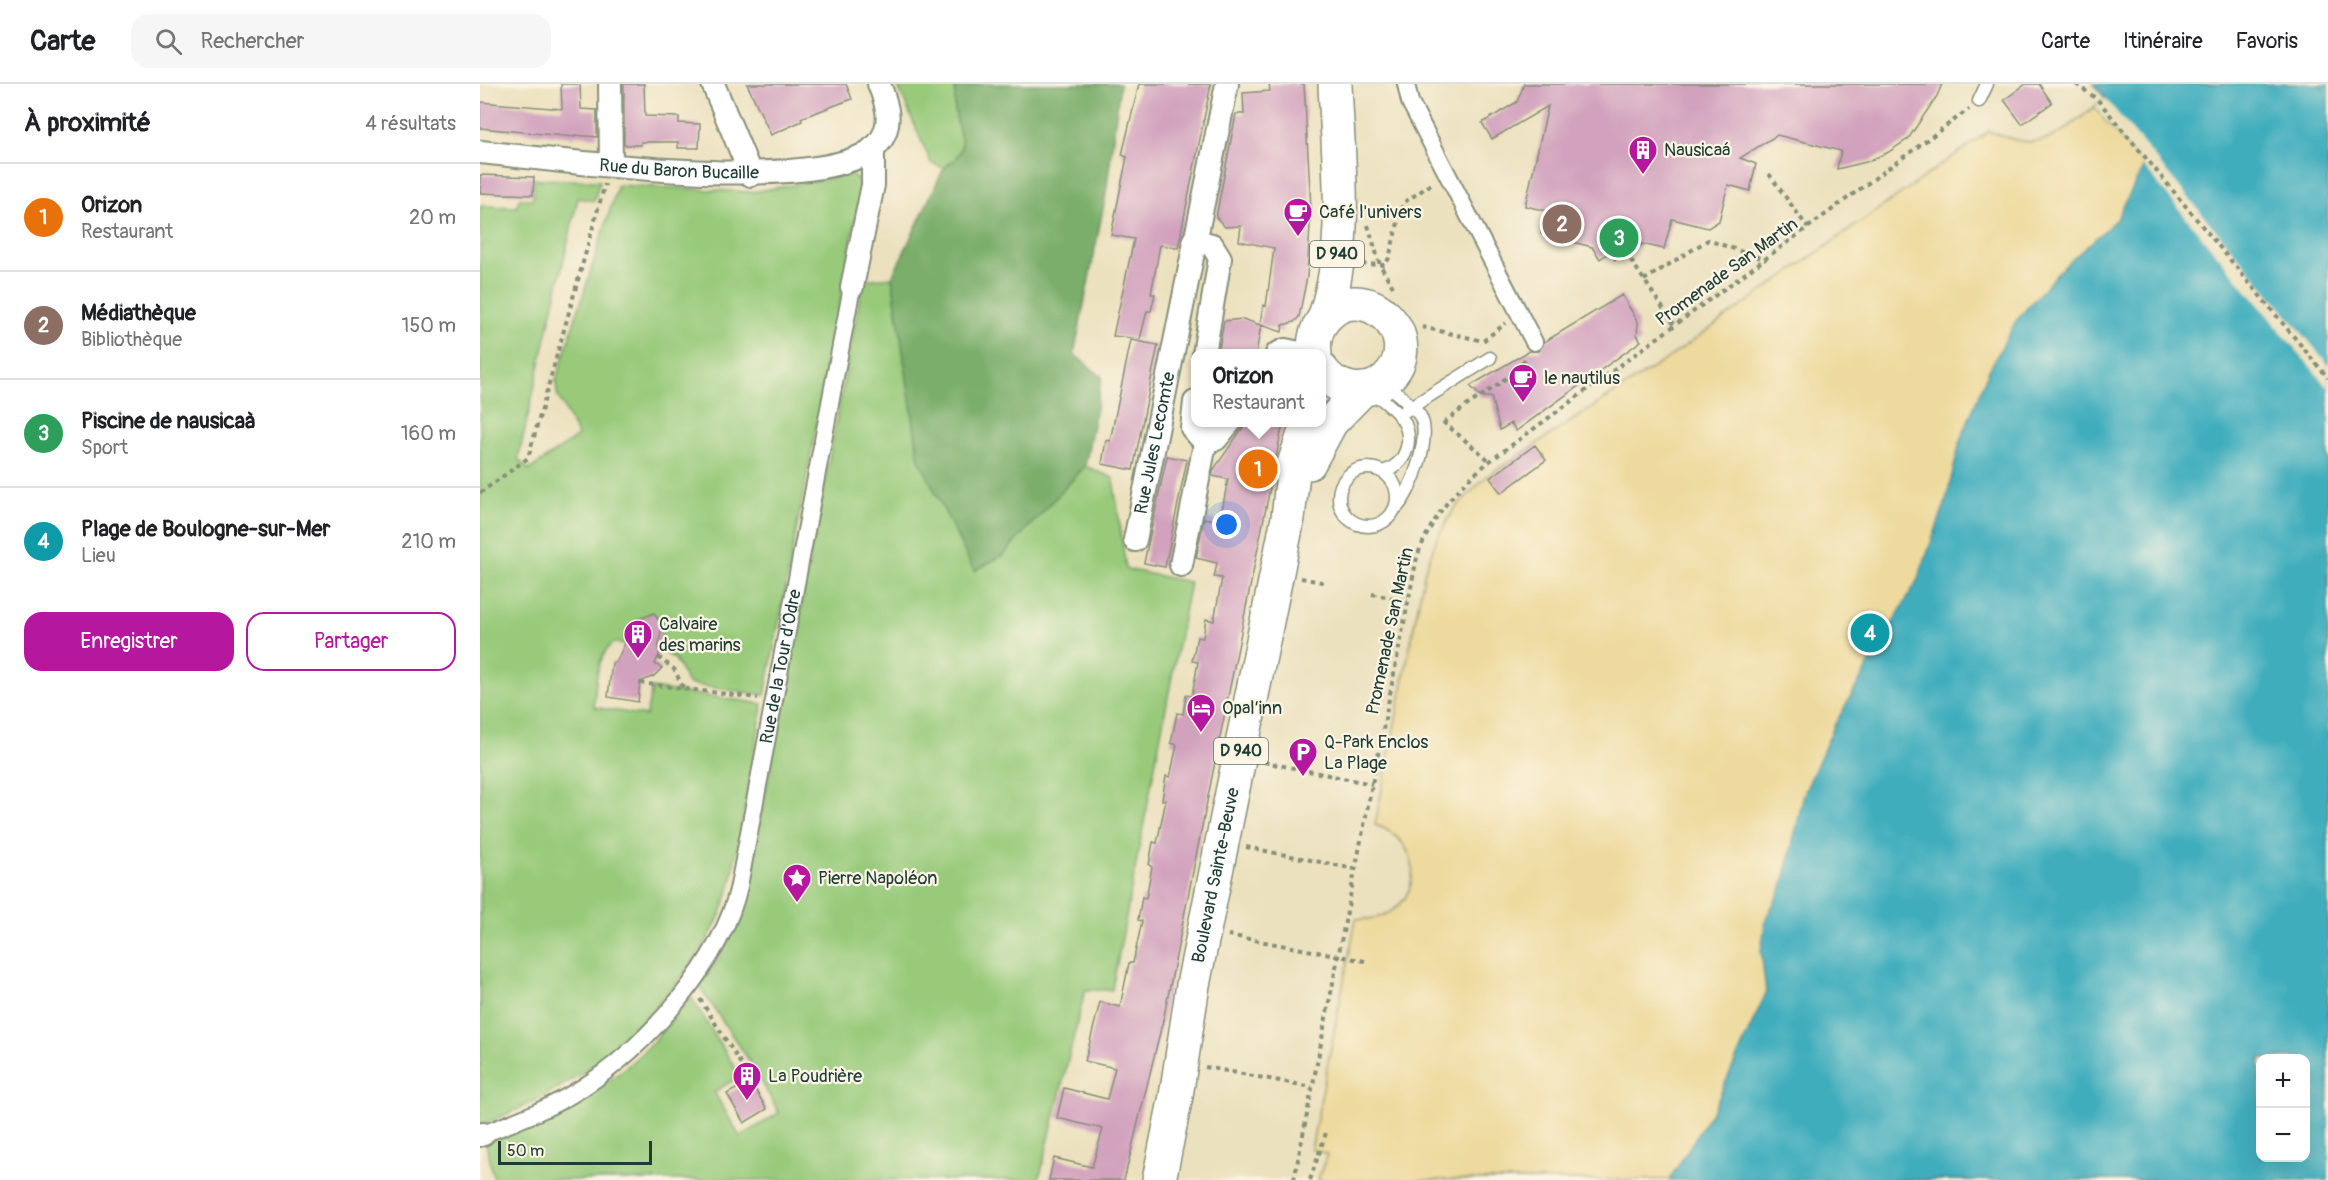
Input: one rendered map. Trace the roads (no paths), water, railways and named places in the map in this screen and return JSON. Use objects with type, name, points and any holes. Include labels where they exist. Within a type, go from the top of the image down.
[{"type":"main road","name":"D 940","points":[[1324,319],[1336,278],[1339,187],[1335,84]]},
{"type":"main road","name":"D 940","points":[[1339,187],[1359,272],[1369,295],[1382,311]]},
{"type":"main road","points":[[1315,349],[1316,335],[1324,319],[1338,308],[1351,304],[1365,304],[1382,311],[1394,324],[1399,336],[1400,349],[1396,366]]},
{"type":"main road","name":"Boulevard Sainte-Beuve","points":[[1288,518],[1321,438],[1336,415],[1366,389],[1386,379],[1396,366]]},
{"type":"main road","points":[[1326,374],[1338,385],[1350,389],[1366,389]]},
{"type":"main road","name":"Boulevard Sainte-Beuve","points":[[1159,1180],[1176,1096],[1193,985],[1288,518],[1294,464],[1307,427]]},
{"type":"main road","name":"Boulevard Sainte-Beuve","points":[[1144,1180],[1163,1094],[1193,985]]},
{"type":"street","points":[[610,84],[611,165]]},
{"type":"street","points":[[713,84],[751,174]]},
{"type":"street","name":"Rue de la Tour d'Odre","points":[[482,1134],[542,1110],[594,1079],[649,1031],[690,983],[717,943],[737,897],[873,185],[873,148],[884,135],[888,118],[879,84]]},
{"type":"street","name":"Rue Jules Lecomte","points":[[1135,540],[1227,84]]},
{"type":"street","points":[[1406,84],[1410,102],[1534,342]]},
{"type":"street","name":"Rue du Baron Bucaille","points":[[480,152],[611,165],[751,174],[840,163],[860,157],[873,148]]},
{"type":"street","points":[[1194,240],[1212,245],[1216,248],[1220,258],[1205,349]]},
{"type":"street","name":"Rue Jules Lecomte","points":[[1192,427],[1200,437],[1206,440]]},
{"type":"street","points":[[1180,565],[1206,440],[1219,436],[1227,427]]},
{"type":"lane","points":[[1978,100],[1987,84]]},
{"type":"lane","points":[[1399,415],[1490,358]]},
{"type":"lane","points":[[1366,389],[1399,415],[1407,438],[1405,456],[1394,469],[1383,472],[1368,468],[1350,475],[1341,487],[1341,508],[1351,520],[1366,526],[1386,520],[1414,481],[1422,440],[1421,419],[1394,389],[1396,366]]},
{"type":"lane","points":[[1383,472],[1396,488],[1396,508]]},
{"type":"water","points":[[2093,84],[2328,84],[2328,1180],[1669,1180],[1714,1108],[1766,993],[1761,951],[1766,918],[1782,888],[1804,794],[1835,724],[1918,579],[1945,504],[1961,438],[1989,370],[2016,321],[2058,272],[2116,220],[2144,166],[2094,107],[2105,98]]},
{"type":"place","name":"Nausicaá","points":[[1643,176]]},
{"type":"place","name":"Médiathèque","points":[[1562,224]]},
{"type":"place","name":"Café l'univers","points":[[1298,238]]},
{"type":"place","name":"Piscine de nausicaà","points":[[1619,238]]},
{"type":"place","name":"le nautilus","points":[[1523,404]]},
{"type":"place","name":"Orizon","points":[[1258,469]]},
{"type":"place","name":"Plage de Boulogne-sur-Mer","points":[[1870,633]]},
{"type":"place","name":"Calvaire des marins","points":[[638,660]]},
{"type":"place","name":"Opal’inn","points":[[1201,734]]},
{"type":"place","name":"Q-Park Enclos La Plage","points":[[1303,778]]},
{"type":"place","name":"Pierre Napoléon","points":[[797,904]]},
{"type":"place","name":"La Poudrière","points":[[747,1102]]}]
